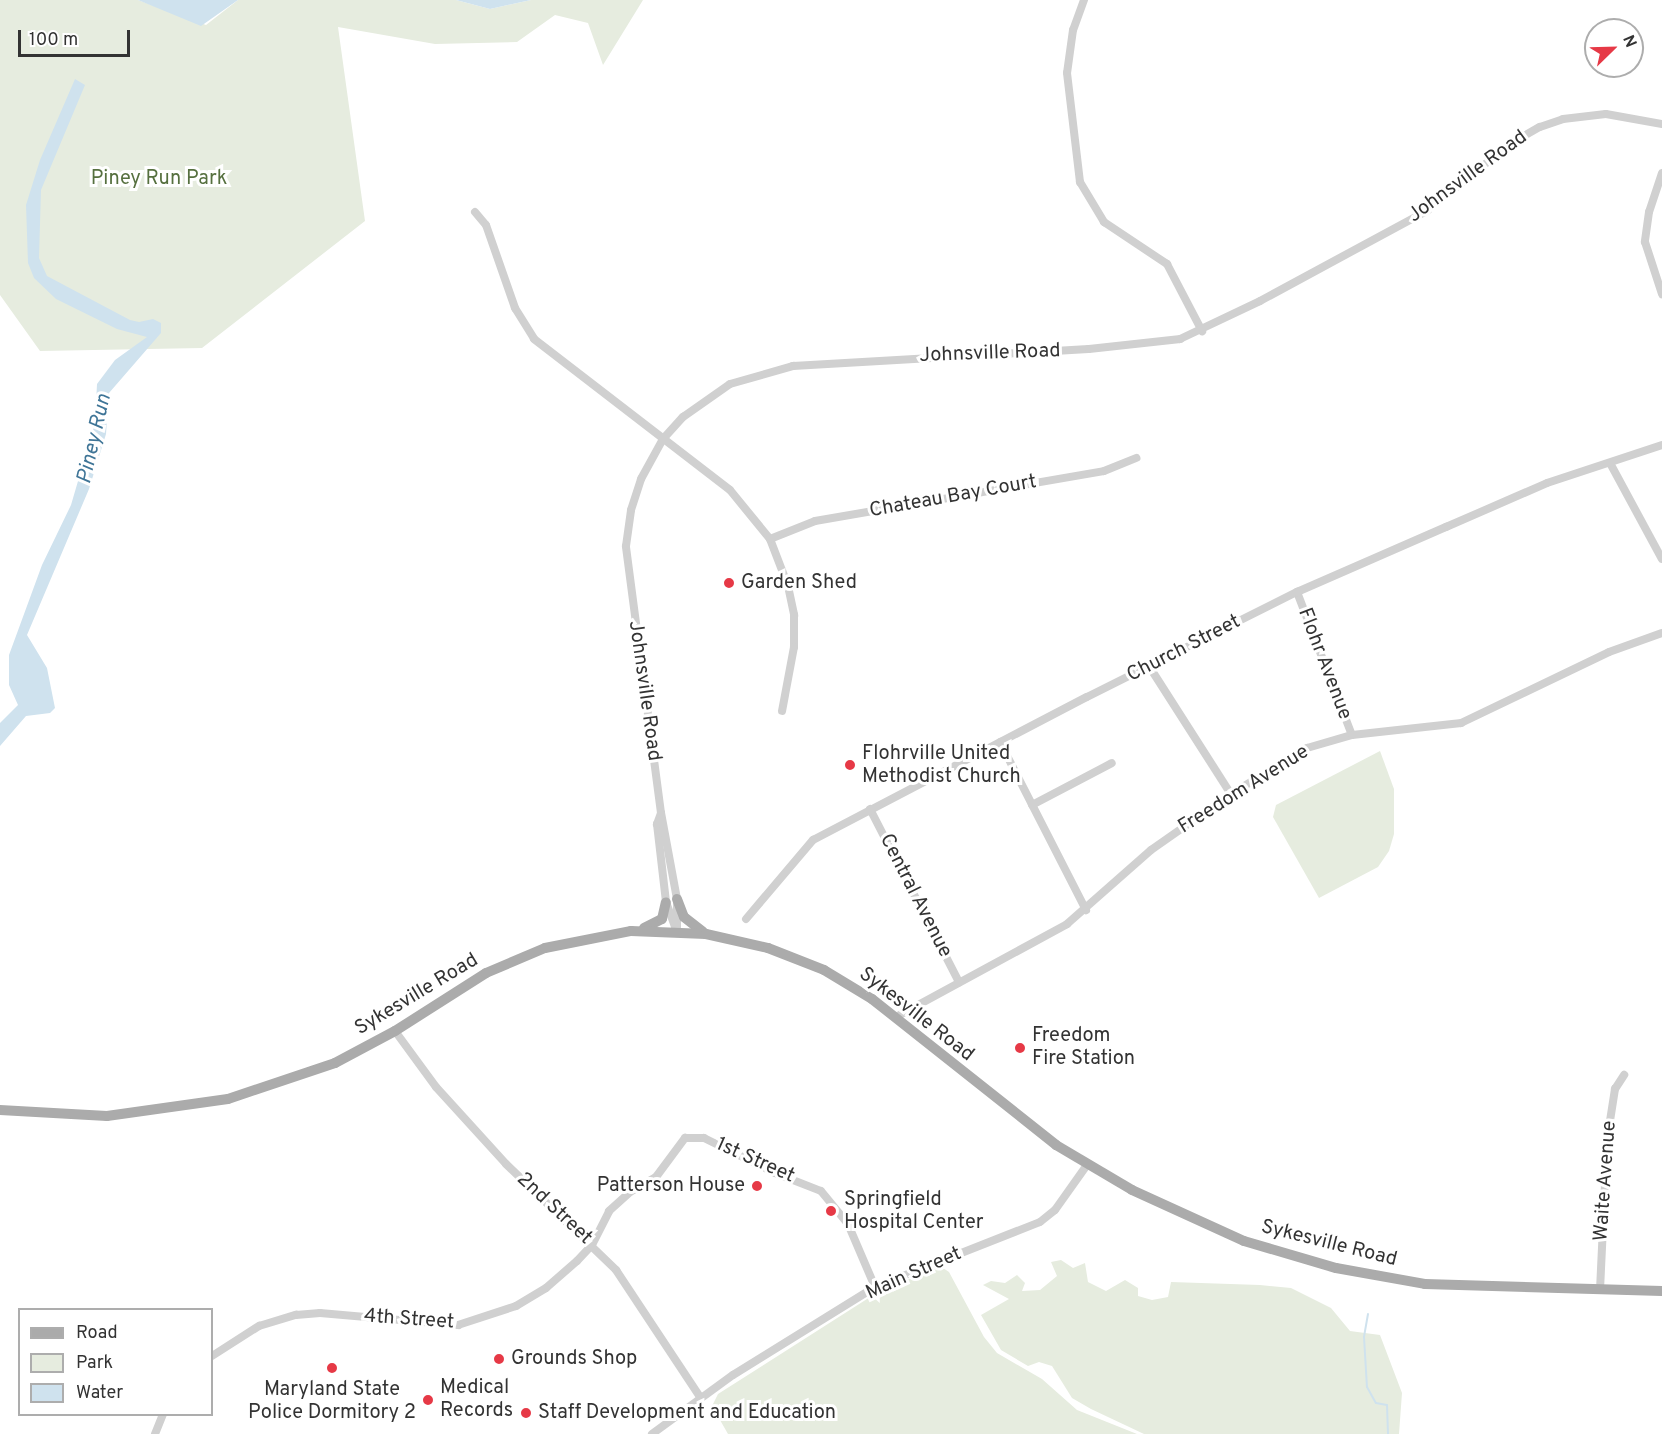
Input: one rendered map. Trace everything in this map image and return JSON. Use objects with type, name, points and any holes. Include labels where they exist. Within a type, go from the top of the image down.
[{"type":"main road","points":[[636,931],[662,919],[672,900],[684,916],[706,934]]},
{"type":"main road","name":"Sykesville Road","points":[[0,1110],[107,1116],[198,1106],[298,1078],[395,1031],[457,990],[512,960],[570,941],[636,931],[706,934],[768,948],[815,966],[896,1017],[1005,1108],[1087,1165],[1197,1222],[1320,1264],[1434,1285],[1662,1291]]},
{"type":"street","points":[[1084,0],[1073,30],[1067,73],[1080,182],[1104,222],[1167,264],[1202,331]]},
{"type":"street","name":"Johnsville Road","points":[[677,931],[672,900],[667,831],[661,813],[626,546],[634,498],[663,439],[708,398],[730,384],[772,369],[878,359],[1137,346],[1202,331],[1428,210],[1510,144],[1540,127],[1563,119],[1606,114],[1662,124]]},
{"type":"street","points":[[1662,173],[1649,212],[1645,242],[1662,294]]},
{"type":"street","points":[[475,212],[486,225],[515,308],[534,339],[730,490],[770,539],[788,586],[794,615],[794,647],[782,711]]},
{"type":"street","name":"Church Street","points":[[746,919],[806,846],[870,809],[1297,592],[1538,486],[1662,445]]},
{"type":"street","name":"Chateau Bay Court","points":[[770,539],[815,521],[1104,471],[1137,458]]},
{"type":"street","points":[[1610,463],[1662,559]]},
{"type":"street","name":"Flohr Avenue","points":[[1297,592],[1352,735]]},
{"type":"street","name":"Freedom Avenue","points":[[896,1017],[1067,924],[1086,910],[1151,850],[1230,794],[1307,748],[1352,735],[1461,723],[1618,648],[1662,633]]},
{"type":"street","points":[[1149,666],[1230,794]]},
{"type":"street","points":[[1000,742],[1086,910]]},
{"type":"street","points":[[1032,805],[1112,763]]},
{"type":"street","name":"Central Avenue","points":[[870,809],[959,982]]},
{"type":"street","name":"2nd Street","points":[[395,1031],[436,1087],[506,1164],[592,1245],[633,1294],[700,1397]]},
{"type":"street","name":"Waite Avenue","points":[[1600,1290],[1607,1140],[1615,1089],[1624,1075]]},
{"type":"street","name":"1st Street","points":[[592,1245],[609,1211],[630,1192],[656,1177],[670,1162],[680,1141],[704,1138],[775,1173],[821,1191],[848,1224],[875,1287]]},
{"type":"street","name":"Main Street","points":[[652,1434],[700,1397],[875,1287],[1040,1222],[1055,1210],[1087,1165]]},
{"type":"street","name":"4th Street","points":[[213,1355],[259,1326],[296,1315],[328,1313],[424,1325],[458,1325],[488,1317],[546,1287],[592,1245]]},
{"type":"street","points":[[155,1434],[162,1416]]},
{"type":"green space","name":"Piney Run Park","points":[[0,0],[138,0],[206,25],[238,0],[456,0],[490,9],[531,0],[643,0],[603,65],[588,23],[555,15],[517,42],[435,44],[338,27],[365,221],[202,348],[40,351],[0,295]]},
{"type":"green space","points":[[1380,751],[1394,789],[1394,834],[1389,851],[1378,867],[1319,898],[1273,817],[1276,805]]},
{"type":"green space","points":[[1061,1260],[1073,1268],[1085,1263],[1088,1282],[1106,1291],[1125,1280],[1138,1288],[1138,1296],[1152,1300],[1168,1297],[1171,1282],[1260,1285],[1291,1288],[1331,1308],[1350,1331],[1380,1335],[1402,1393],[1399,1434],[1144,1434],[1091,1409],[1072,1398],[1052,1366],[1039,1362],[1028,1366],[1001,1350],[981,1315],[1009,1299],[983,1285],[991,1281],[1005,1283],[1017,1275],[1025,1283],[1022,1291],[1040,1290],[1057,1276],[1051,1262]]},
{"type":"green space","points":[[940,1266],[949,1272],[984,1337],[997,1353],[1042,1379],[1077,1410],[1137,1434],[728,1434],[712,1406],[718,1394],[878,1292]]},
{"type":"water","points":[[138,0],[238,0],[201,26]]},
{"type":"water","points":[[456,0],[531,0],[490,9]]},
{"type":"water","name":"Piney Run","points":[[75,79],[85,85],[41,190],[39,258],[47,276],[130,320],[139,322],[153,319],[161,323],[161,333],[109,393],[106,434],[89,489],[27,635],[47,668],[55,708],[50,713],[26,716],[0,746],[0,723],[18,705],[9,685],[9,655],[42,565],[71,505],[95,423],[97,384],[115,360],[147,337],[117,329],[56,299],[34,278],[28,263],[26,205],[40,160]]},
{"type":"waterway","points":[[1368,1314],[1364,1337],[1367,1387],[1376,1403],[1387,1405],[1388,1434]]},
{"type":"place","name":"Garden Shed","points":[[729,583]]},
{"type":"place","name":"Flohrville United Methodist Church","points":[[850,765]]},
{"type":"place","name":"Freedom Fire Station","points":[[1020,1048]]},
{"type":"place","name":"Patterson House","points":[[757,1186]]},
{"type":"place","name":"Springfield Hospital Center","points":[[831,1211]]},
{"type":"place","name":"Grounds Shop","points":[[499,1359]]},
{"type":"place","name":"Maryland State Police Dormitory 2","points":[[332,1368]]},
{"type":"place","name":"Medical Records","points":[[428,1400]]},
{"type":"place","name":"Staff Development and Education","points":[[526,1413]]}]
